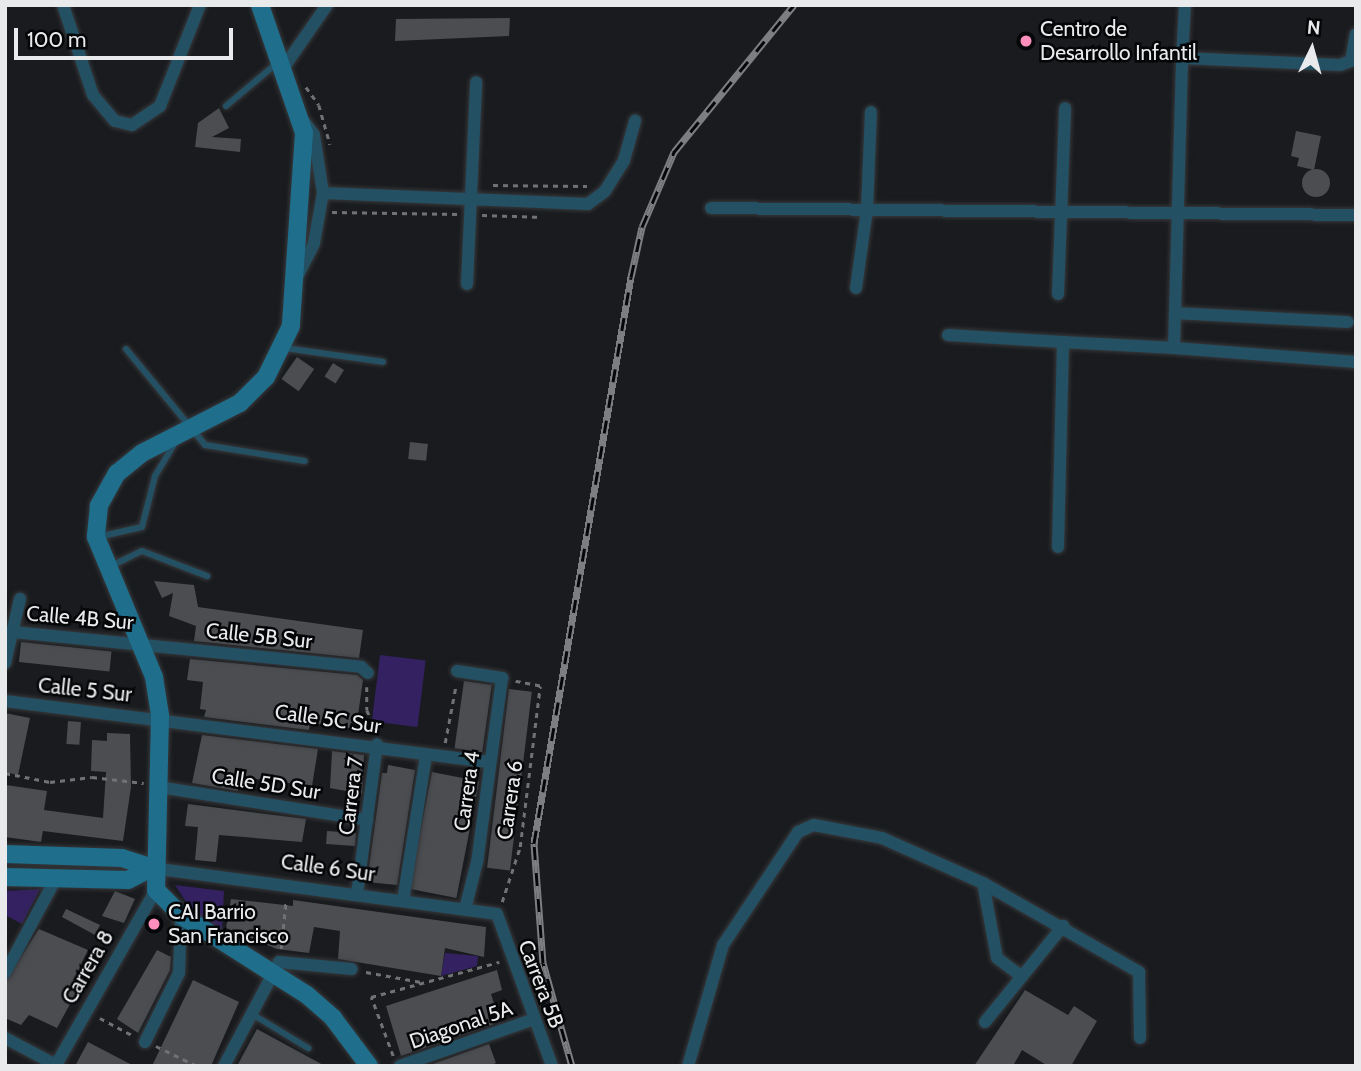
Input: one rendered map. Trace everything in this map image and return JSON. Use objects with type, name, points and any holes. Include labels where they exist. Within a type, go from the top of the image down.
[{"type":"main road","points":[[260,5],[300,115],[306,149],[298,275],[284,348],[267,377],[240,403],[117,473],[99,506],[96,537],[106,568],[144,643],[160,716],[159,787],[152,868],[156,890],[180,915],[275,969],[333,1018],[369,1066]]},
{"type":"main road","name":"Calle 6 Sur","points":[[5,854],[122,858],[152,868]]},
{"type":"main road","name":"Calle 6 Sur","points":[[5,877],[128,880],[152,868]]},
{"type":"street","points":[[63,5],[93,94],[115,121],[132,125],[160,106],[200,5]]},
{"type":"street","points":[[280,66],[327,5]]},
{"type":"street","points":[[1174,348],[1185,5]]},
{"type":"street","points":[[1182,58],[1340,65],[1351,61],[1356,34]]},
{"type":"street","points":[[467,284],[476,82]]},
{"type":"street","points":[[1058,295],[1065,108]]},
{"type":"street","points":[[856,288],[867,210],[872,112]]},
{"type":"street","points":[[298,275],[314,243],[323,193],[314,135],[300,115]]},
{"type":"street","points":[[323,193],[470,192],[588,204],[607,187],[624,160],[635,121]]},
{"type":"street","points":[[711,208],[1356,215]]},
{"type":"street","points":[[1175,313],[1348,321]]},
{"type":"street","points":[[948,335],[1356,362]]},
{"type":"street","points":[[1058,547],[1063,342]]},
{"type":"street","points":[[5,663],[20,599]]},
{"type":"street","name":"Calle 4B Sur","points":[[13,632],[144,643]]},
{"type":"street","name":"Calle 5B Sur","points":[[144,643],[361,667],[368,673]]},
{"type":"street","points":[[457,671],[502,678]]},
{"type":"street","name":"Carrera 4","points":[[465,909],[502,678]]},
{"type":"street","name":"Calle 5 Sur","points":[[5,701],[160,716]]},
{"type":"street","name":"Calle 5C Sur","points":[[160,716],[377,744],[426,755],[490,762]]},
{"type":"street","name":"Carrera 7","points":[[357,894],[377,744]]},
{"type":"street","points":[[403,901],[426,755]]},
{"type":"street","name":"Calle 5D Sur","points":[[159,787],[367,820]]},
{"type":"street","points":[[688,1066],[723,946],[798,832],[814,825],[837,825],[882,838],[983,883],[1063,926],[1139,972],[1140,1038]]},
{"type":"street","name":"Calle 6 Sur","points":[[152,868],[496,915]]},
{"type":"street","points":[[5,973],[55,880]]},
{"type":"street","points":[[983,883],[998,958],[1021,976]]},
{"type":"street","name":"Carrera 8","points":[[57,1065],[156,890]]},
{"type":"street","points":[[145,1042],[179,973],[180,915]]},
{"type":"street","name":"Carrera 5B","points":[[496,915],[509,959],[552,1066]]},
{"type":"street","points":[[985,1022],[1063,926]]},
{"type":"street","points":[[224,1066],[275,969],[352,969]]},
{"type":"street","name":"Diagonal 5A","points":[[402,1065],[534,1019]]},
{"type":"street","points":[[5,1038],[57,1065]]},
{"type":"lane","points":[[226,106],[280,66]]},
{"type":"lane","points":[[284,348],[383,362]]},
{"type":"lane","points":[[126,349],[188,431],[205,445],[305,461]]},
{"type":"lane","points":[[96,537],[142,527],[155,476],[188,431]]},
{"type":"lane","points":[[106,568],[142,551],[207,576]]},
{"type":"lane","points":[[252,1014],[308,1048]]},
{"type":"path","points":[[303,82],[319,105],[331,153]]},
{"type":"path","points":[[470,192],[607,187]]},
{"type":"path","points":[[328,215],[347,210],[548,217]]},
{"type":"path","points":[[426,755],[445,743],[451,732],[457,671]]},
{"type":"path","points":[[368,673],[367,710],[377,744]]},
{"type":"path","name":"Carrera 6","points":[[496,915],[520,847],[540,686],[502,678]]},
{"type":"path","points":[[5,773],[50,782],[121,778],[159,787]]},
{"type":"path","points":[[275,969],[288,885]]},
{"type":"path","points":[[402,1065],[371,997],[509,959]]},
{"type":"path","points":[[352,969],[425,983]]},
{"type":"shaded area","points":[[380,655],[426,661],[417,727],[372,722]]},
{"type":"shaded area","points":[[175,885],[224,891],[222,933],[191,910]]},
{"type":"shaded area","points":[[40,889],[22,924],[5,915],[5,891]]},
{"type":"shaded area","points":[[445,953],[478,956],[477,966],[441,976]]},
{"type":"building","points":[[510,18],[509,36],[395,41],[396,19]]},
{"type":"building","points":[[219,108],[229,128],[212,137],[241,139],[240,152],[195,147],[198,123]]},
{"type":"building","points":[[1296,131],[1321,136],[1314,170],[1297,166],[1299,158],[1291,156]]},
{"type":"building","points":[[1316,169],[1326,173],[1330,183],[1326,193],[1316,197],[1306,193],[1302,183],[1306,173]]},
{"type":"building","points":[[297,357],[314,369],[299,391],[282,379]]},
{"type":"building","points":[[333,363],[344,370],[336,383],[325,377]]},
{"type":"building","points":[[410,442],[428,444],[426,461],[408,459]]},
{"type":"building","points":[[154,581],[194,585],[198,607],[363,630],[359,658],[194,641],[196,626],[169,616],[173,593],[162,598]]},
{"type":"building","points":[[21,642],[112,652],[109,671],[19,662]]},
{"type":"building","points":[[190,659],[357,675],[363,680],[356,729],[310,723],[309,730],[204,717],[206,710],[200,709],[203,682],[187,680]]},
{"type":"building","points":[[464,681],[492,685],[482,752],[455,748]]},
{"type":"building","points":[[509,689],[532,692],[510,870],[487,868]]},
{"type":"building","points":[[5,713],[30,718],[18,775],[5,772]]},
{"type":"building","points":[[68,721],[81,722],[79,745],[66,744]]},
{"type":"building","points":[[107,733],[130,734],[131,787],[123,841],[43,831],[41,842],[5,837],[6,785],[47,791],[44,810],[103,818],[106,772],[91,771],[92,740],[107,741]]},
{"type":"building","points":[[202,735],[318,749],[312,786],[240,777],[238,791],[192,783]]},
{"type":"building","points":[[332,751],[364,755],[362,794],[330,788]]},
{"type":"building","points":[[388,765],[415,770],[397,885],[367,882],[382,773],[387,773]]},
{"type":"building","points":[[432,772],[479,781],[456,898],[409,889]]},
{"type":"building","points":[[188,804],[306,819],[302,842],[219,835],[216,862],[195,860],[198,827],[185,826]]},
{"type":"building","points":[[327,831],[356,833],[355,846],[326,844]]},
{"type":"building","points":[[115,891],[135,899],[124,923],[102,916]]},
{"type":"building","points":[[231,899],[293,906],[293,900],[486,927],[484,957],[445,948],[441,976],[338,959],[340,931],[314,927],[309,953],[277,949],[226,928]]},
{"type":"building","points":[[66,909],[100,925],[95,935],[62,917]]},
{"type":"building","points":[[39,929],[88,950],[81,964],[89,969],[57,1028],[29,1015],[21,1025],[5,1018],[5,982]]},
{"type":"building","points":[[157,950],[171,957],[170,970],[138,1033],[117,1019]]},
{"type":"building","points":[[497,970],[502,990],[491,994],[500,1022],[401,1056],[386,1006]]},
{"type":"building","points":[[193,980],[239,1002],[211,1066],[152,1066]]},
{"type":"building","points":[[1025,990],[1068,1015],[1074,1006],[1097,1021],[1071,1066],[1048,1066],[1022,1050],[1013,1066],[974,1066]]},
{"type":"building","points":[[257,1029],[325,1066],[237,1066]]},
{"type":"building","points":[[88,1042],[134,1066],[75,1066]]},
{"type":"building","points":[[489,1044],[496,1063],[489,1066],[427,1066]]},
{"type":"railway","points":[[572,1066],[543,963],[534,843],[631,277],[642,227],[674,152],[794,5]]},
{"type":"place","name":"Centro de Desarrollo Infantil","points":[[1026,41]]},
{"type":"place","name":"CAI Barrio San Francisco","points":[[154,924]]}]
